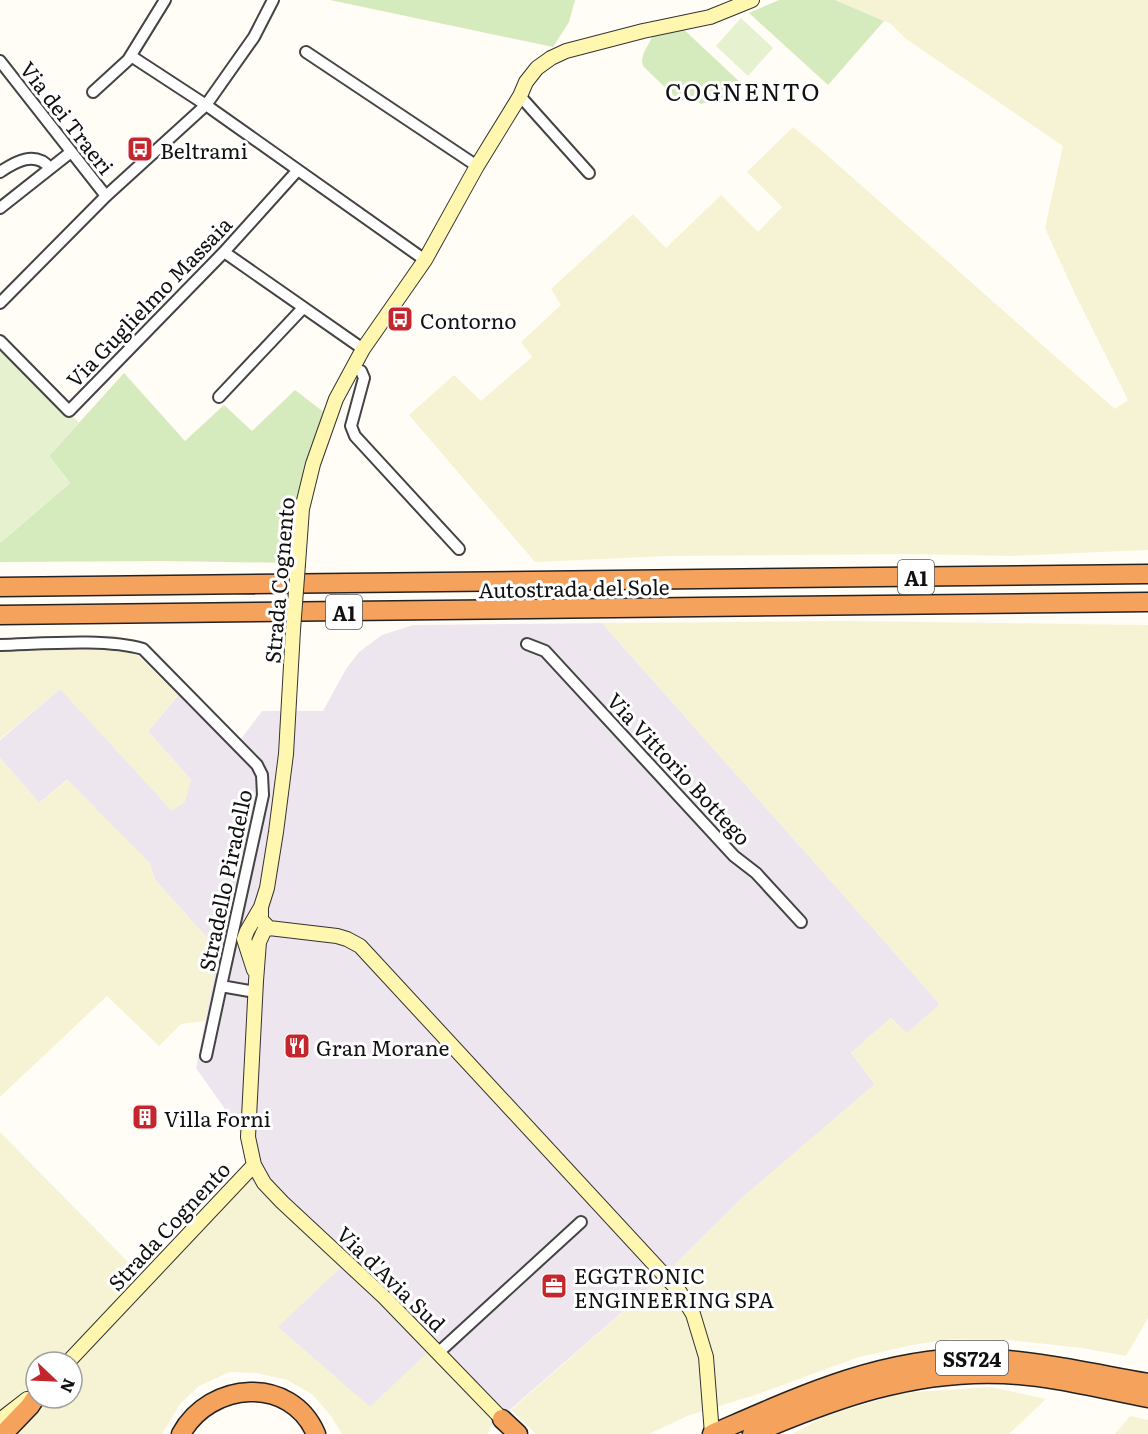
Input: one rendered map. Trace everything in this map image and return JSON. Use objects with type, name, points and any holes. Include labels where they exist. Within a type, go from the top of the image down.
[{"type":"highway","name":"Autostrada del Sole","points":[[0,587],[1148,574]]},
{"type":"highway","name":"Autostrada del Sole","points":[[0,615],[1148,602]]},
{"type":"highway","name":"SS724","points":[[712,1434],[846,1379],[893,1366],[933,1361],[971,1358],[1006,1360],[1148,1383]]},
{"type":"highway","name":"SS724","points":[[752,1434],[856,1393],[900,1381],[973,1373],[1036,1377],[1148,1398]]},
{"type":"highway","points":[[1099,1389],[1148,1403]]},
{"type":"highway","points":[[181,1434],[199,1410],[212,1401],[242,1392],[277,1396],[294,1407],[311,1423],[316,1434]]},
{"type":"highway","points":[[766,1434],[811,1409]]},
{"type":"highway","points":[[3,1434],[26,1410]]},
{"type":"highway","points":[[505,1426],[518,1434]]},
{"type":"street","points":[[93,92],[131,56],[165,0]]},
{"type":"street","points":[[0,303],[106,196],[206,105],[254,37],[273,0]]},
{"type":"street","name":"Strada Cognento","points":[[79,1350],[254,1166],[248,1137],[255,986],[259,942],[266,926],[261,920],[261,907],[270,866],[286,754],[302,509],[313,464],[336,399],[353,368],[359,346],[425,260],[526,82],[537,68],[566,51],[710,17],[752,0]]},
{"type":"street","points":[[306,52],[477,166]]},
{"type":"street","points":[[131,56],[206,105],[425,260]]},
{"type":"street","name":"Via dei Traeri","points":[[0,61],[106,196]]},
{"type":"street","points":[[520,96],[589,173]]},
{"type":"street","points":[[0,208],[71,152]]},
{"type":"street","points":[[0,172],[16,161],[28,158],[46,163],[50,168]]},
{"type":"street","name":"Via Guglielmo Massaia","points":[[0,341],[69,411],[224,252],[297,171]]},
{"type":"street","points":[[224,252],[359,346]]},
{"type":"street","points":[[219,397],[303,308]]},
{"type":"street","points":[[353,368],[361,371],[364,378],[351,426],[355,436],[459,549]]},
{"type":"street","name":"Via Vittorio Bottego","points":[[527,644],[545,651],[734,856],[756,873],[801,922]]},
{"type":"street","name":"Stradello Piradello","points":[[0,645],[131,645],[143,649],[257,765],[262,775],[263,795],[221,986]]},
{"type":"street","name":"Strada Cognento","points":[[255,986],[254,968],[244,939],[261,907]]},
{"type":"street","points":[[266,926],[337,936],[360,946],[679,1291],[693,1314],[706,1357],[712,1434]]},
{"type":"street","points":[[206,1056],[221,986],[255,986]]},
{"type":"street","name":"Via d'Avia Sud","points":[[254,1166],[264,1183],[282,1202],[384,1297],[505,1426]]},
{"type":"street","points":[[438,1353],[581,1222]]},
{"type":"street","points":[[0,1420],[24,1401]]},
{"type":"shaded area","points":[[835,0],[1148,0],[1148,550],[1013,556],[911,554],[668,556],[535,562],[409,415],[454,375],[481,401],[532,357],[521,342],[561,305],[551,289],[633,214],[666,248],[721,195],[758,232],[782,207],[747,172],[793,127],[1115,409],[1128,400],[1045,228],[1063,146],[906,39],[891,24]]},
{"type":"shaded area","points":[[845,621],[1148,625],[1148,1318],[1126,1356],[1082,1348],[1010,1340],[952,1339],[859,1357],[755,1395],[687,1416],[649,1434],[536,1434],[511,1410],[659,1280],[743,1197],[875,1084],[851,1053],[891,1018],[907,1033],[940,1004],[602,623]]},
{"type":"shaded area","points":[[602,623],[940,1004],[907,1034],[891,1018],[851,1053],[875,1084],[743,1197],[659,1280],[496,1422],[370,1407],[277,1327],[343,1265],[251,1181],[239,1129],[196,1068],[219,951],[155,880],[150,864],[67,780],[39,803],[0,758],[0,740],[60,689],[191,780],[148,731],[186,686],[241,739],[262,711],[323,711],[346,669],[359,652],[382,635],[413,625]]},
{"type":"shaded area","points":[[117,635],[178,695],[148,731],[191,780],[185,802],[172,811],[60,689],[0,739],[0,641]]},
{"type":"shaded area","points":[[0,758],[39,803],[68,780],[150,864],[155,880],[219,951],[205,1021],[181,1024],[159,1046],[107,996],[0,1097]]},
{"type":"shaded area","points":[[0,1132],[143,1277],[231,1179],[251,1181],[343,1265],[278,1327],[370,1407],[428,1352],[496,1422],[489,1429],[488,1434],[342,1434],[331,1416],[312,1394],[287,1380],[256,1373],[230,1372],[199,1386],[180,1404],[162,1434],[0,1434]]},
{"type":"shaded area","points":[[991,1387],[1046,1399],[1009,1434],[793,1434],[823,1417],[901,1393]]},
{"type":"shaded area","points":[[1130,1416],[1148,1420],[1148,1434],[1115,1434]]},
{"type":"green space","points":[[330,0],[575,0],[569,22],[553,47]]},
{"type":"green space","points":[[779,0],[835,0],[884,21],[828,85],[749,13]]},
{"type":"green space","points":[[741,18],[773,48],[748,76],[716,46]]},
{"type":"green space","points":[[680,26],[743,85],[732,96],[701,104],[693,99],[679,101],[643,66],[643,54],[653,35]]},
{"type":"green space","points":[[0,340],[79,423],[49,456],[70,483],[0,543]]},
{"type":"green space","points":[[124,373],[185,441],[224,405],[252,431],[295,390],[325,413],[296,563],[0,562],[0,543],[70,483],[49,456]]},
{"type":"place","name":"Beltrami","points":[[140,149]]},
{"type":"place","name":"Contorno","points":[[400,319]]},
{"type":"place","name":"Gran Morane","points":[[297,1046]]},
{"type":"place","name":"Villa Forni","points":[[145,1117]]},
{"type":"place","name":"EGGTRONIC ENGINEERING SPA","points":[[554,1286]]},
{"type":"district","name":"COGNENTO","points":[[743,90]]}]
